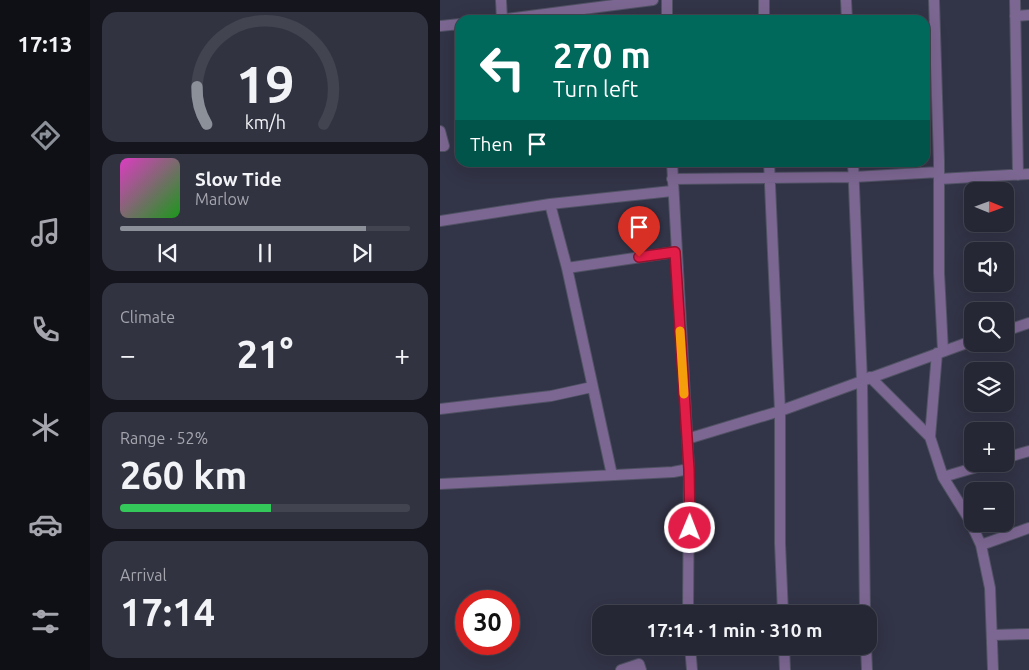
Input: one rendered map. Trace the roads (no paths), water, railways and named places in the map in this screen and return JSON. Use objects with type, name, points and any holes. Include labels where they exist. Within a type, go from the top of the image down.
[{"type":"street","points":[[501,0],[502,15]]},
{"type":"street","points":[[528,15],[585,4],[654,0]]},
{"type":"street","points":[[667,0],[667,15]]},
{"type":"street","points":[[764,0],[764,15]]},
{"type":"street","points":[[846,0],[847,15]]},
{"type":"street","points":[[934,0],[940,175],[940,352],[930,437],[943,477],[969,520],[981,545],[990,588],[993,670]]},
{"type":"street","points":[[672,179],[1024,175],[1015,0]]},
{"type":"street","points":[[1015,16],[1029,15]]},
{"type":"street","points":[[440,26],[455,24]]},
{"type":"street","points":[[440,131],[444,146],[440,146]]},
{"type":"street","points":[[672,167],[675,252],[689,469],[688,605]]},
{"type":"street","points":[[769,167],[780,411],[780,543],[783,605]]},
{"type":"street","points":[[854,167],[866,379],[865,605]]},
{"type":"street","points":[[440,221],[550,204],[672,190]]},
{"type":"street","points":[[550,204],[567,268],[612,475]]},
{"type":"street","points":[[567,268],[675,252]]},
{"type":"street","points":[[1014,328],[1029,322]]},
{"type":"street","points":[[687,439],[780,411],[964,344]]},
{"type":"street","points":[[866,379],[930,437]]},
{"type":"street","points":[[440,409],[551,396],[592,388]]},
{"type":"street","points":[[1014,455],[1029,451]]},
{"type":"street","points":[[440,484],[689,469]]},
{"type":"street","points":[[943,477],[964,471]]},
{"type":"street","points":[[981,545],[1029,528]]},
{"type":"street","points":[[993,635],[1029,634]]},
{"type":"street","points":[[691,655],[692,670]]},
{"type":"street","points":[[784,655],[785,670]]},
{"type":"street","points":[[866,655],[867,670]]},
{"type":"street","points":[[622,670],[639,664],[641,670]]}]
